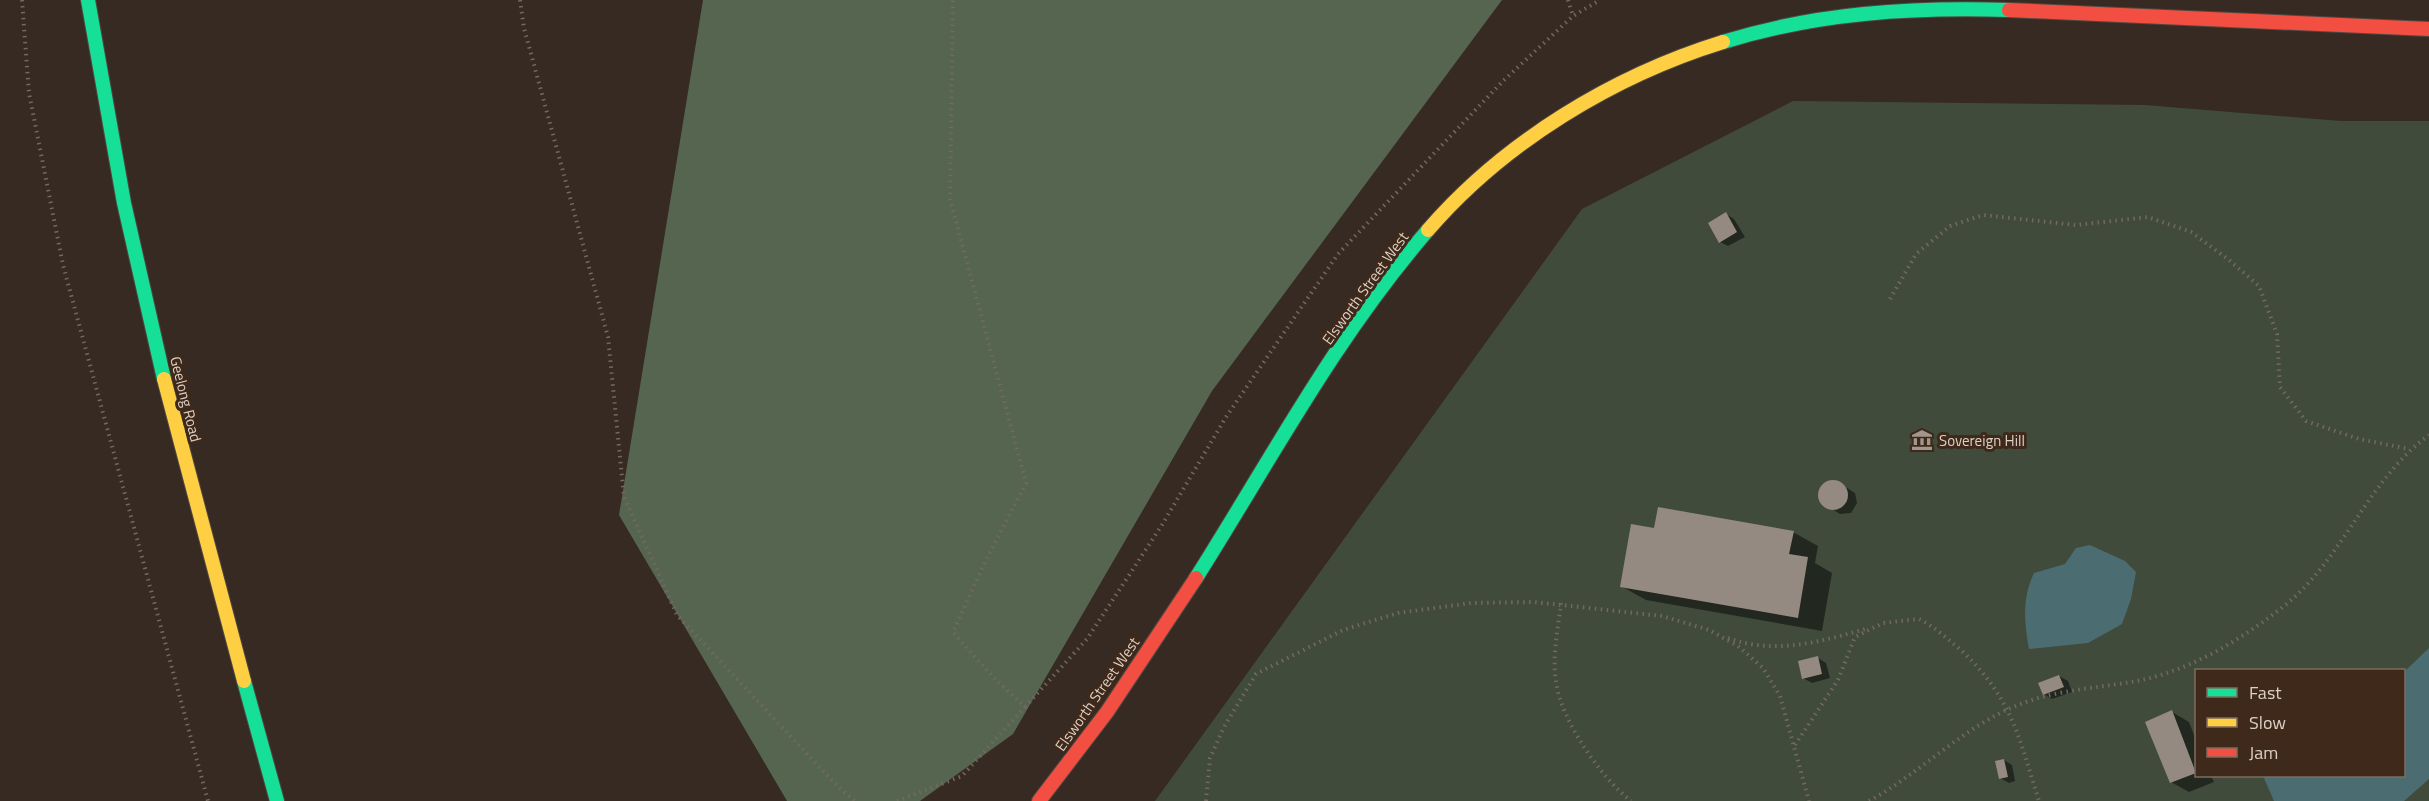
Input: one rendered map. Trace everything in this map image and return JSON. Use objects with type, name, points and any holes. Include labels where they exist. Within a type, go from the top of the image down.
[{"type":"street","name":"Geelong Road","points":[[88,0],[102,101],[122,200],[171,412],[277,801]]},
{"type":"street","name":"Elsworth Street West","points":[[1039,801],[1067,766],[1168,620],[1338,350],[1397,266],[1439,218],[1480,179],[1530,138],[1581,105],[1635,76],[1689,54],[1780,27],[1869,13],[1982,10],[2429,29]]},
{"type":"path","points":[[22,0],[29,93],[63,265],[208,801]]},
{"type":"path","points":[[520,0],[524,28],[608,337],[624,497],[677,615],[839,788],[855,801]]},
{"type":"path","points":[[953,0],[950,199],[1026,483],[986,560],[953,632],[991,675],[1025,707]]},
{"type":"path","points":[[1568,0],[1573,16]]},
{"type":"path","points":[[897,801],[962,776],[1087,639],[1162,525],[1226,417],[1338,254],[1503,81],[1573,16],[1600,0]]},
{"type":"path","points":[[1890,299],[1916,254],[1950,226],[1983,215],[2076,225],[2148,217],[2191,232],[2259,286],[2277,334],[2280,387],[2306,422],[2360,439],[2409,450]]},
{"type":"path","points":[[1869,801],[2008,709],[2045,697],[2144,679],[2189,664],[2248,633],[2292,600],[2320,571],[2409,450],[2429,435]]},
{"type":"path","points":[[1206,801],[1210,758],[1224,728],[1256,674],[1343,630],[1398,613],[1471,603],[1561,603],[1662,616],[1747,644],[1778,647],[1812,643],[1911,618],[1923,621],[1947,638],[1991,680],[2008,709],[2039,801]]},
{"type":"path","points":[[1561,603],[1554,666],[1559,697],[1605,777],[1631,801]]},
{"type":"path","points":[[1795,745],[1838,680],[1852,641],[1874,627]]},
{"type":"path","points":[[1721,635],[1752,658],[1773,682],[1786,712],[1809,801]]},
{"type":"green space","points":[[703,0],[1502,0],[1212,391],[1013,734],[920,801],[787,801],[619,515]]},
{"type":"green space","name":"Sovereign Hill","points":[[1793,101],[2145,105],[2341,121],[2429,121],[2429,801],[1155,801],[1582,209]]},
{"type":"water","points":[[2090,545],[2125,561],[2136,572],[2131,599],[2122,624],[2088,643],[2029,649],[2025,610],[2027,592],[2034,573],[2065,564],[2076,548]]},
{"type":"water","points":[[2429,648],[2429,779],[2404,801],[2274,801],[2263,777],[2405,777],[2405,671]]},
{"type":"building","points":[[1726,212],[1737,232],[1719,243],[1708,223]]},
{"type":"building","points":[[1833,480],[1844,484],[1848,495],[1844,506],[1833,510],[1822,506],[1818,495],[1822,484]]},
{"type":"building","points":[[1658,507],[1794,531],[1789,554],[1808,557],[1798,618],[1620,587],[1631,524],[1654,528]]},
{"type":"building","points":[[1818,656],[1822,674],[1802,679],[1798,661]]},
{"type":"building","points":[[2059,675],[2064,687],[2043,695],[2038,683]]},
{"type":"building","points":[[2172,710],[2195,773],[2170,783],[2145,722]]},
{"type":"building","points":[[2004,759],[2008,777],[1999,779],[1995,761]]},
{"type":"traffic: fast","points":[[88,0],[124,203],[164,379]]},
{"type":"traffic: fast","points":[[1723,42],[1793,24],[1864,14],[1972,9],[2009,10]]},
{"type":"traffic: fast","points":[[1196,578],[1334,356],[1363,313],[1428,230]]},
{"type":"traffic: fast","points":[[244,681],[277,801]]},
{"type":"traffic: slow","points":[[1428,230],[1491,168],[1563,116],[1641,73],[1723,42]]},
{"type":"traffic: slow","points":[[164,379],[244,681]]},
{"type":"traffic: jam","points":[[2009,10],[2429,29]]},
{"type":"traffic: jam","points":[[1039,801],[1107,712],[1196,578]]},
{"type":"place","name":"Sovereign Hill","points":[[1922,440]]}]
